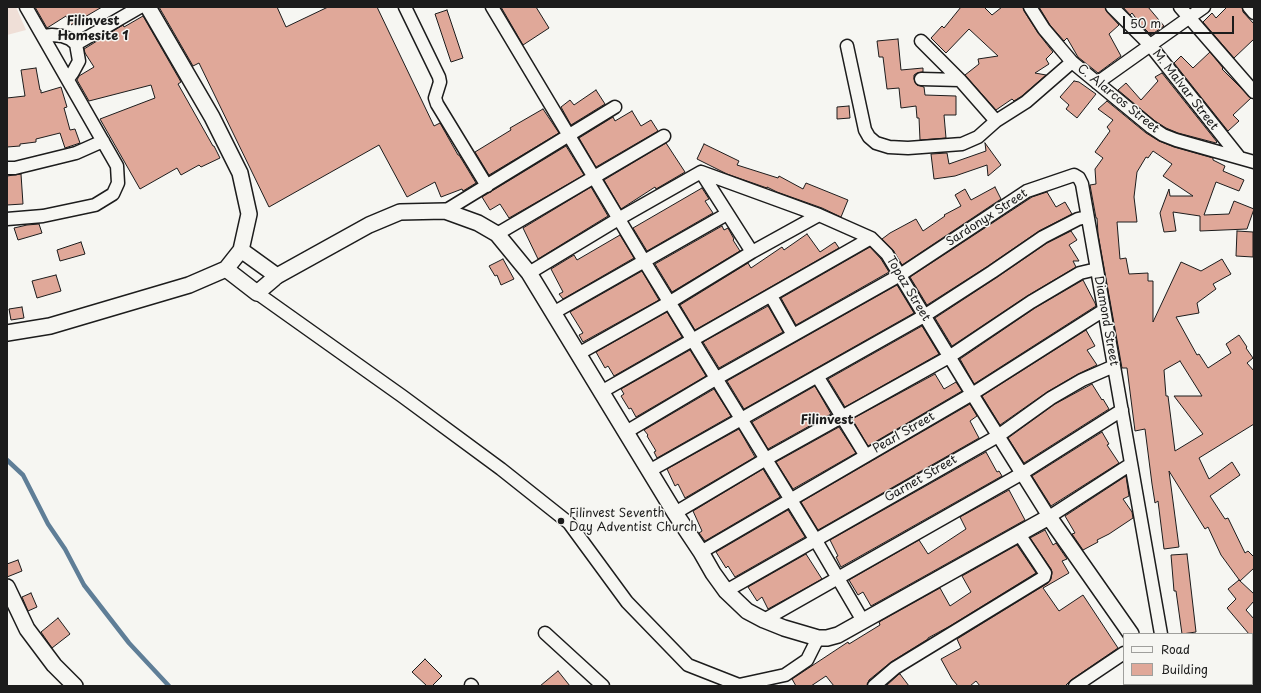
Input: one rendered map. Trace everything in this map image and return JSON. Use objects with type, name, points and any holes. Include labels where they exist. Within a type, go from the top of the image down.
[{"type":"street","points":[[7,219],[43,216],[95,205],[113,194],[118,183],[117,166],[26,7]]},
{"type":"street","points":[[76,44],[140,7]]},
{"type":"street","points":[[7,333],[50,326],[189,285],[226,269],[241,250],[249,214],[240,173],[212,117],[148,7]]},
{"type":"street","points":[[405,7],[439,77],[440,82],[435,98],[437,104],[487,186]]},
{"type":"street","points":[[492,7],[620,218],[644,261],[815,539],[863,621]]},
{"type":"street","name":"C. Alarcos Street","points":[[1030,7],[1044,29],[1072,62],[1151,127],[1176,140],[1254,162]]},
{"type":"street","name":"M. Malvar Street","points":[[1112,7],[1150,45],[1239,158]]},
{"type":"street","points":[[1180,7],[1254,92]]},
{"type":"street","points":[[1097,84],[1204,7]]},
{"type":"street","points":[[1248,7],[1254,13]]},
{"type":"street","points":[[43,36],[52,34],[62,36],[70,39],[76,44],[79,61],[68,79]]},
{"type":"street","points":[[921,41],[960,80],[996,121]]},
{"type":"street","points":[[847,46],[865,130],[869,137],[876,142],[889,147],[908,148],[962,144],[978,136],[996,121],[1026,102],[1072,62]]},
{"type":"street","points":[[921,79],[960,80]]},
{"type":"street","points":[[445,211],[615,107]]},
{"type":"street","points":[[497,234],[664,136]]},
{"type":"street","points":[[7,168],[15,168],[76,153],[103,141]]},
{"type":"street","points":[[529,273],[620,218],[701,172],[752,252]]},
{"type":"street","name":"Topaz Street","points":[[701,172],[819,215],[871,238],[887,254],[1021,474],[1049,517]]},
{"type":"street","name":"Sardonyx Street","points":[[626,432],[717,378],[900,275],[1027,191],[1074,176],[1079,178]]},
{"type":"street","name":"Diamond Street","points":[[1079,178],[1082,184],[1161,633]]},
{"type":"street","points":[[257,293],[277,276],[369,226],[400,212],[445,211],[478,223],[497,234],[529,273],[675,513],[726,591],[747,611],[764,620],[784,628],[818,638],[827,638],[838,635],[1049,517],[1131,464]]},
{"type":"street","points":[[553,313],[727,214]]},
{"type":"street","points":[[578,354],[670,302],[752,252],[819,215]]},
{"type":"street","points":[[649,471],[924,316],[1043,237],[1078,219],[1087,217]]},
{"type":"street","points":[[601,392],[871,238]]},
{"type":"street","points":[[241,250],[277,276]]},
{"type":"street","points":[[226,269],[501,469],[569,523],[627,602],[688,665],[739,686],[785,676],[807,660],[818,638]]},
{"type":"street","points":[[675,513],[766,459],[949,357],[1030,302],[1080,273],[1097,269]]},
{"type":"street","points":[[771,296],[794,335]]},
{"type":"street","name":"Pearl Street","points":[[701,552],[972,394],[1104,310]]},
{"type":"street","name":"Garnet Street","points":[[726,591],[998,436],[1051,398],[1082,380],[1114,366]]},
{"type":"street","points":[[817,376],[866,456]]},
{"type":"street","points":[[764,620],[1021,474],[1122,410]]},
{"type":"street","points":[[1049,517],[1130,633]]},
{"type":"street","points":[[874,686],[895,668],[1044,577],[1045,573],[1019,534]]},
{"type":"street","points":[[7,587],[27,629],[54,665],[75,686]]},
{"type":"street","points":[[545,633],[603,686]]},
{"type":"street","points":[[1075,686],[1123,654]]},
{"type":"shaded area","points":[[7,7],[16,7],[26,30],[7,35]]},
{"type":"building","points":[[35,7],[102,7],[71,25],[66,16],[47,28]]},
{"type":"building","points":[[159,7],[277,7],[286,27],[328,7],[377,7],[434,126],[440,123],[476,183],[463,191],[462,189],[441,197],[435,182],[407,197],[379,145],[269,207],[199,63],[193,66]]},
{"type":"building","points":[[501,7],[536,7],[549,28],[523,45]]},
{"type":"building","points":[[961,7],[984,7],[992,15],[1002,7],[1023,7],[1038,33],[1053,52],[1046,59],[1049,64],[1035,73],[1046,75],[1022,96],[1014,101],[1012,99],[996,110],[965,75],[979,64],[978,59],[998,56],[969,29],[946,53],[931,38],[942,26],[944,28]]},
{"type":"building","points":[[1039,7],[1105,7],[1107,12],[1119,25],[1109,34],[1121,56],[1098,73],[1078,57],[1067,38],[1064,41],[1050,25]]},
{"type":"building","points":[[1123,7],[1148,7],[1164,26],[1151,35],[1132,13],[1130,15]]},
{"type":"building","points":[[1227,7],[1242,7],[1243,12],[1254,24],[1254,39],[1234,58],[1203,22],[1212,13],[1216,18]]},
{"type":"building","points":[[447,10],[463,58],[451,62],[435,14]]},
{"type":"building","points":[[143,16],[181,82],[178,84],[220,158],[201,167],[199,165],[181,175],[177,168],[140,189],[100,119],[155,98],[151,85],[89,101],[77,80],[79,76],[94,67],[84,49],[123,25],[124,27]]},
{"type":"building","points":[[898,39],[901,70],[923,68],[923,72],[914,75],[914,79],[917,85],[924,87],[925,95],[956,96],[956,115],[944,115],[946,138],[920,140],[919,118],[917,118],[916,106],[901,108],[899,88],[887,89],[883,57],[879,57],[877,41]]},
{"type":"building","points":[[1210,52],[1223,68],[1222,69],[1251,98],[1233,115],[1239,121],[1228,131],[1174,63],[1181,56],[1193,68]]},
{"type":"building","points":[[36,68],[41,93],[61,87],[67,107],[64,108],[70,130],[75,129],[80,143],[65,148],[60,133],[36,139],[36,142],[20,144],[20,146],[7,147],[7,98],[25,96],[21,70]]},
{"type":"building","points":[[1162,73],[1217,142],[1216,143],[1178,133],[1166,128],[1155,121],[1118,90],[1126,83],[1141,100],[1158,81],[1155,77]]},
{"type":"building","points":[[1074,81],[1079,82],[1096,94],[1077,118],[1066,109],[1069,105],[1060,97]]},
{"type":"building","points":[[596,90],[605,104],[571,125],[561,107],[570,100],[574,105]]},
{"type":"building","points":[[1107,101],[1146,133],[1159,141],[1174,147],[1213,158],[1213,160],[1225,166],[1223,171],[1244,180],[1239,191],[1216,182],[1204,215],[1229,214],[1234,201],[1254,209],[1247,229],[1200,231],[1200,216],[1173,212],[1176,231],[1164,232],[1160,213],[1169,189],[1170,196],[1193,196],[1163,176],[1172,164],[1153,151],[1148,158],[1146,157],[1137,172],[1134,197],[1137,222],[1117,222],[1120,259],[1126,258],[1129,274],[1148,273],[1148,281],[1153,281],[1153,322],[1181,262],[1201,271],[1222,259],[1231,274],[1213,284],[1216,289],[1197,303],[1199,313],[1176,317],[1197,355],[1199,354],[1208,368],[1231,353],[1226,344],[1239,335],[1253,358],[1247,363],[1254,371],[1254,424],[1199,458],[1209,479],[1232,462],[1240,475],[1210,496],[1225,519],[1228,518],[1245,553],[1248,551],[1254,557],[1254,568],[1240,581],[1221,555],[1208,527],[1205,529],[1169,471],[1179,547],[1164,549],[1158,501],[1155,503],[1145,429],[1135,431],[1127,368],[1122,368],[1098,234],[1097,218],[1090,185],[1096,184],[1095,169],[1103,158],[1095,152],[1110,131],[1107,127],[1113,120],[1098,109]],"holes":[[[1180,361],[1202,396],[1174,396],[1203,434],[1175,451],[1168,396],[1166,396],[1164,370]]]},
{"type":"building","points":[[849,106],[850,118],[837,119],[837,107]]},
{"type":"building","points":[[543,109],[559,133],[489,175],[475,152],[511,130],[510,128]]},
{"type":"building","points":[[632,111],[641,126],[651,120],[658,131],[596,167],[579,138],[613,117],[615,121]]},
{"type":"building","points":[[666,143],[685,172],[656,189],[655,187],[621,209],[604,180]]},
{"type":"building","points":[[985,143],[1001,165],[988,176],[987,165],[955,176],[934,179],[931,154],[947,153],[949,164],[986,151]]},
{"type":"building","points":[[704,144],[739,161],[737,165],[778,178],[779,176],[803,189],[806,183],[848,200],[841,217],[822,208],[767,187],[727,174],[697,159]]},
{"type":"building","points":[[566,146],[584,175],[509,218],[500,204],[490,210],[482,197]]},
{"type":"building","points":[[21,174],[23,204],[7,205],[7,176]]},
{"type":"building","points":[[591,187],[608,216],[538,259],[523,228]]},
{"type":"building","points":[[995,187],[1001,199],[902,265],[893,250],[882,239],[916,219],[923,231],[945,216],[944,215],[961,206],[955,195],[965,189],[971,200]]},
{"type":"building","points":[[702,188],[709,199],[705,201],[713,213],[647,251],[633,228]]},
{"type":"building","points":[[1047,192],[1056,207],[1065,202],[1072,214],[1039,231],[927,305],[910,277],[1032,197]]},
{"type":"building","points":[[39,224],[42,233],[18,240],[14,228]]},
{"type":"building","points":[[722,226],[724,230],[728,228],[740,251],[672,292],[655,264]]},
{"type":"building","points":[[1071,231],[1077,240],[1069,245],[1079,261],[1073,261],[1076,267],[1027,296],[952,346],[935,318],[1047,243]]},
{"type":"building","points":[[1237,231],[1253,232],[1253,257],[1236,256]]},
{"type":"building","points":[[807,234],[820,252],[835,242],[839,248],[695,330],[680,305],[748,263],[751,268],[782,247],[784,250]]},
{"type":"building","points":[[620,235],[634,258],[563,299],[559,294],[563,292],[551,269],[574,255],[577,260]]},
{"type":"building","points":[[81,242],[85,254],[60,261],[57,250]]},
{"type":"building","points":[[870,247],[881,259],[889,272],[796,325],[781,298]]},
{"type":"building","points":[[503,259],[514,279],[501,285],[497,275],[495,276],[489,266]]},
{"type":"building","points":[[642,271],[659,300],[583,342],[579,335],[583,333],[570,312]]},
{"type":"building","points":[[56,275],[61,291],[37,298],[32,281]]},
{"type":"building","points":[[1083,280],[1096,306],[974,384],[960,359],[1035,308]]},
{"type":"building","points":[[897,285],[914,313],[744,409],[727,381]]},
{"type":"building","points":[[768,306],[783,332],[719,368],[703,342]]},
{"type":"building","points":[[22,307],[24,318],[11,320],[9,309]]},
{"type":"building","points":[[667,312],[682,337],[614,376],[608,366],[605,368],[596,352]]},
{"type":"building","points":[[922,326],[939,354],[845,407],[828,379]]},
{"type":"building","points":[[1086,330],[1095,346],[1087,350],[1097,365],[1047,392],[1000,425],[982,396]]},
{"type":"building","points":[[690,350],[706,376],[636,417],[621,396],[624,394],[621,389]]},
{"type":"building","points":[[935,374],[944,389],[956,382],[962,391],[868,446],[852,419]]},
{"type":"building","points":[[1092,384],[1109,409],[1024,463],[1008,438],[1055,404]]},
{"type":"building","points":[[815,386],[831,414],[768,449],[752,422]]},
{"type":"building","points":[[714,389],[731,416],[657,458],[654,452],[656,451],[644,430]]},
{"type":"building","points":[[970,404],[977,416],[970,421],[979,438],[818,530],[801,502]]},
{"type":"building","points":[[839,427],[856,453],[793,489],[776,462]]},
{"type":"building","points":[[739,429],[755,457],[685,498],[678,484],[675,486],[667,469]]},
{"type":"building","points":[[1102,432],[1109,444],[1107,445],[1119,463],[1051,506],[1032,476]]},
{"type":"building","points":[[986,452],[997,472],[999,471],[1002,476],[841,567],[836,557],[838,556],[830,540]]},
{"type":"building","points":[[763,469],[780,497],[705,541],[699,533],[702,531],[693,511]]},
{"type":"building","points":[[1126,476],[1129,496],[1123,499],[1132,512],[1133,518],[1097,540],[1098,542],[1083,550],[1072,534],[1075,533],[1065,516]]},
{"type":"building","points":[[1009,490],[1025,520],[871,606],[863,592],[858,595],[849,580],[919,540],[928,554],[966,529],[960,517]]},
{"type":"building","points":[[788,510],[805,537],[735,577],[728,566],[726,568],[716,552]]},
{"type":"building","points":[[1045,530],[1053,545],[1056,543],[1067,559],[1062,561],[1069,573],[1043,588],[1059,611],[1083,595],[1118,648],[1071,680],[1065,686],[980,686],[976,681],[970,686],[958,686],[952,679],[941,659],[961,648],[957,639],[1048,583],[1051,579],[1051,569],[1030,538]]},
{"type":"building","points":[[1017,545],[1036,573],[891,662],[869,680],[867,686],[834,686],[826,676],[811,686],[796,686],[792,679],[848,642],[849,644],[880,625],[879,622],[940,588],[950,606],[971,592],[962,576]]},
{"type":"building","points":[[806,554],[822,579],[768,609],[762,597],[757,601],[748,587]]},
{"type":"building","points":[[1187,554],[1196,632],[1182,633],[1176,591],[1174,591],[1171,555]]},
{"type":"building","points":[[18,560],[22,571],[7,577],[7,564]]},
{"type":"building","points":[[1239,580],[1254,594],[1254,601],[1246,610],[1254,619],[1254,641],[1253,633],[1248,633],[1227,608],[1236,599],[1228,589]]},
{"type":"building","points":[[31,593],[37,607],[28,611],[22,597]]},
{"type":"building","points":[[58,618],[70,634],[52,648],[41,632]]},
{"type":"building","points":[[425,659],[442,676],[432,686],[427,686],[412,672]]},
{"type":"building","points":[[558,671],[570,686],[540,686]]},
{"type":"building","points":[[899,674],[909,686],[886,686]]},
{"type":"waterway","points":[[7,460],[23,475],[48,524],[65,549],[84,585],[129,643],[169,686]]},
{"type":"place","name":"Filinvest Seventh Day Adventist Church","points":[[561,521]]},
{"type":"district","name":"Filinvest Homesite 1","points":[[93,28]]},
{"type":"district","name":"Filinvest","points":[[827,420]]}]
